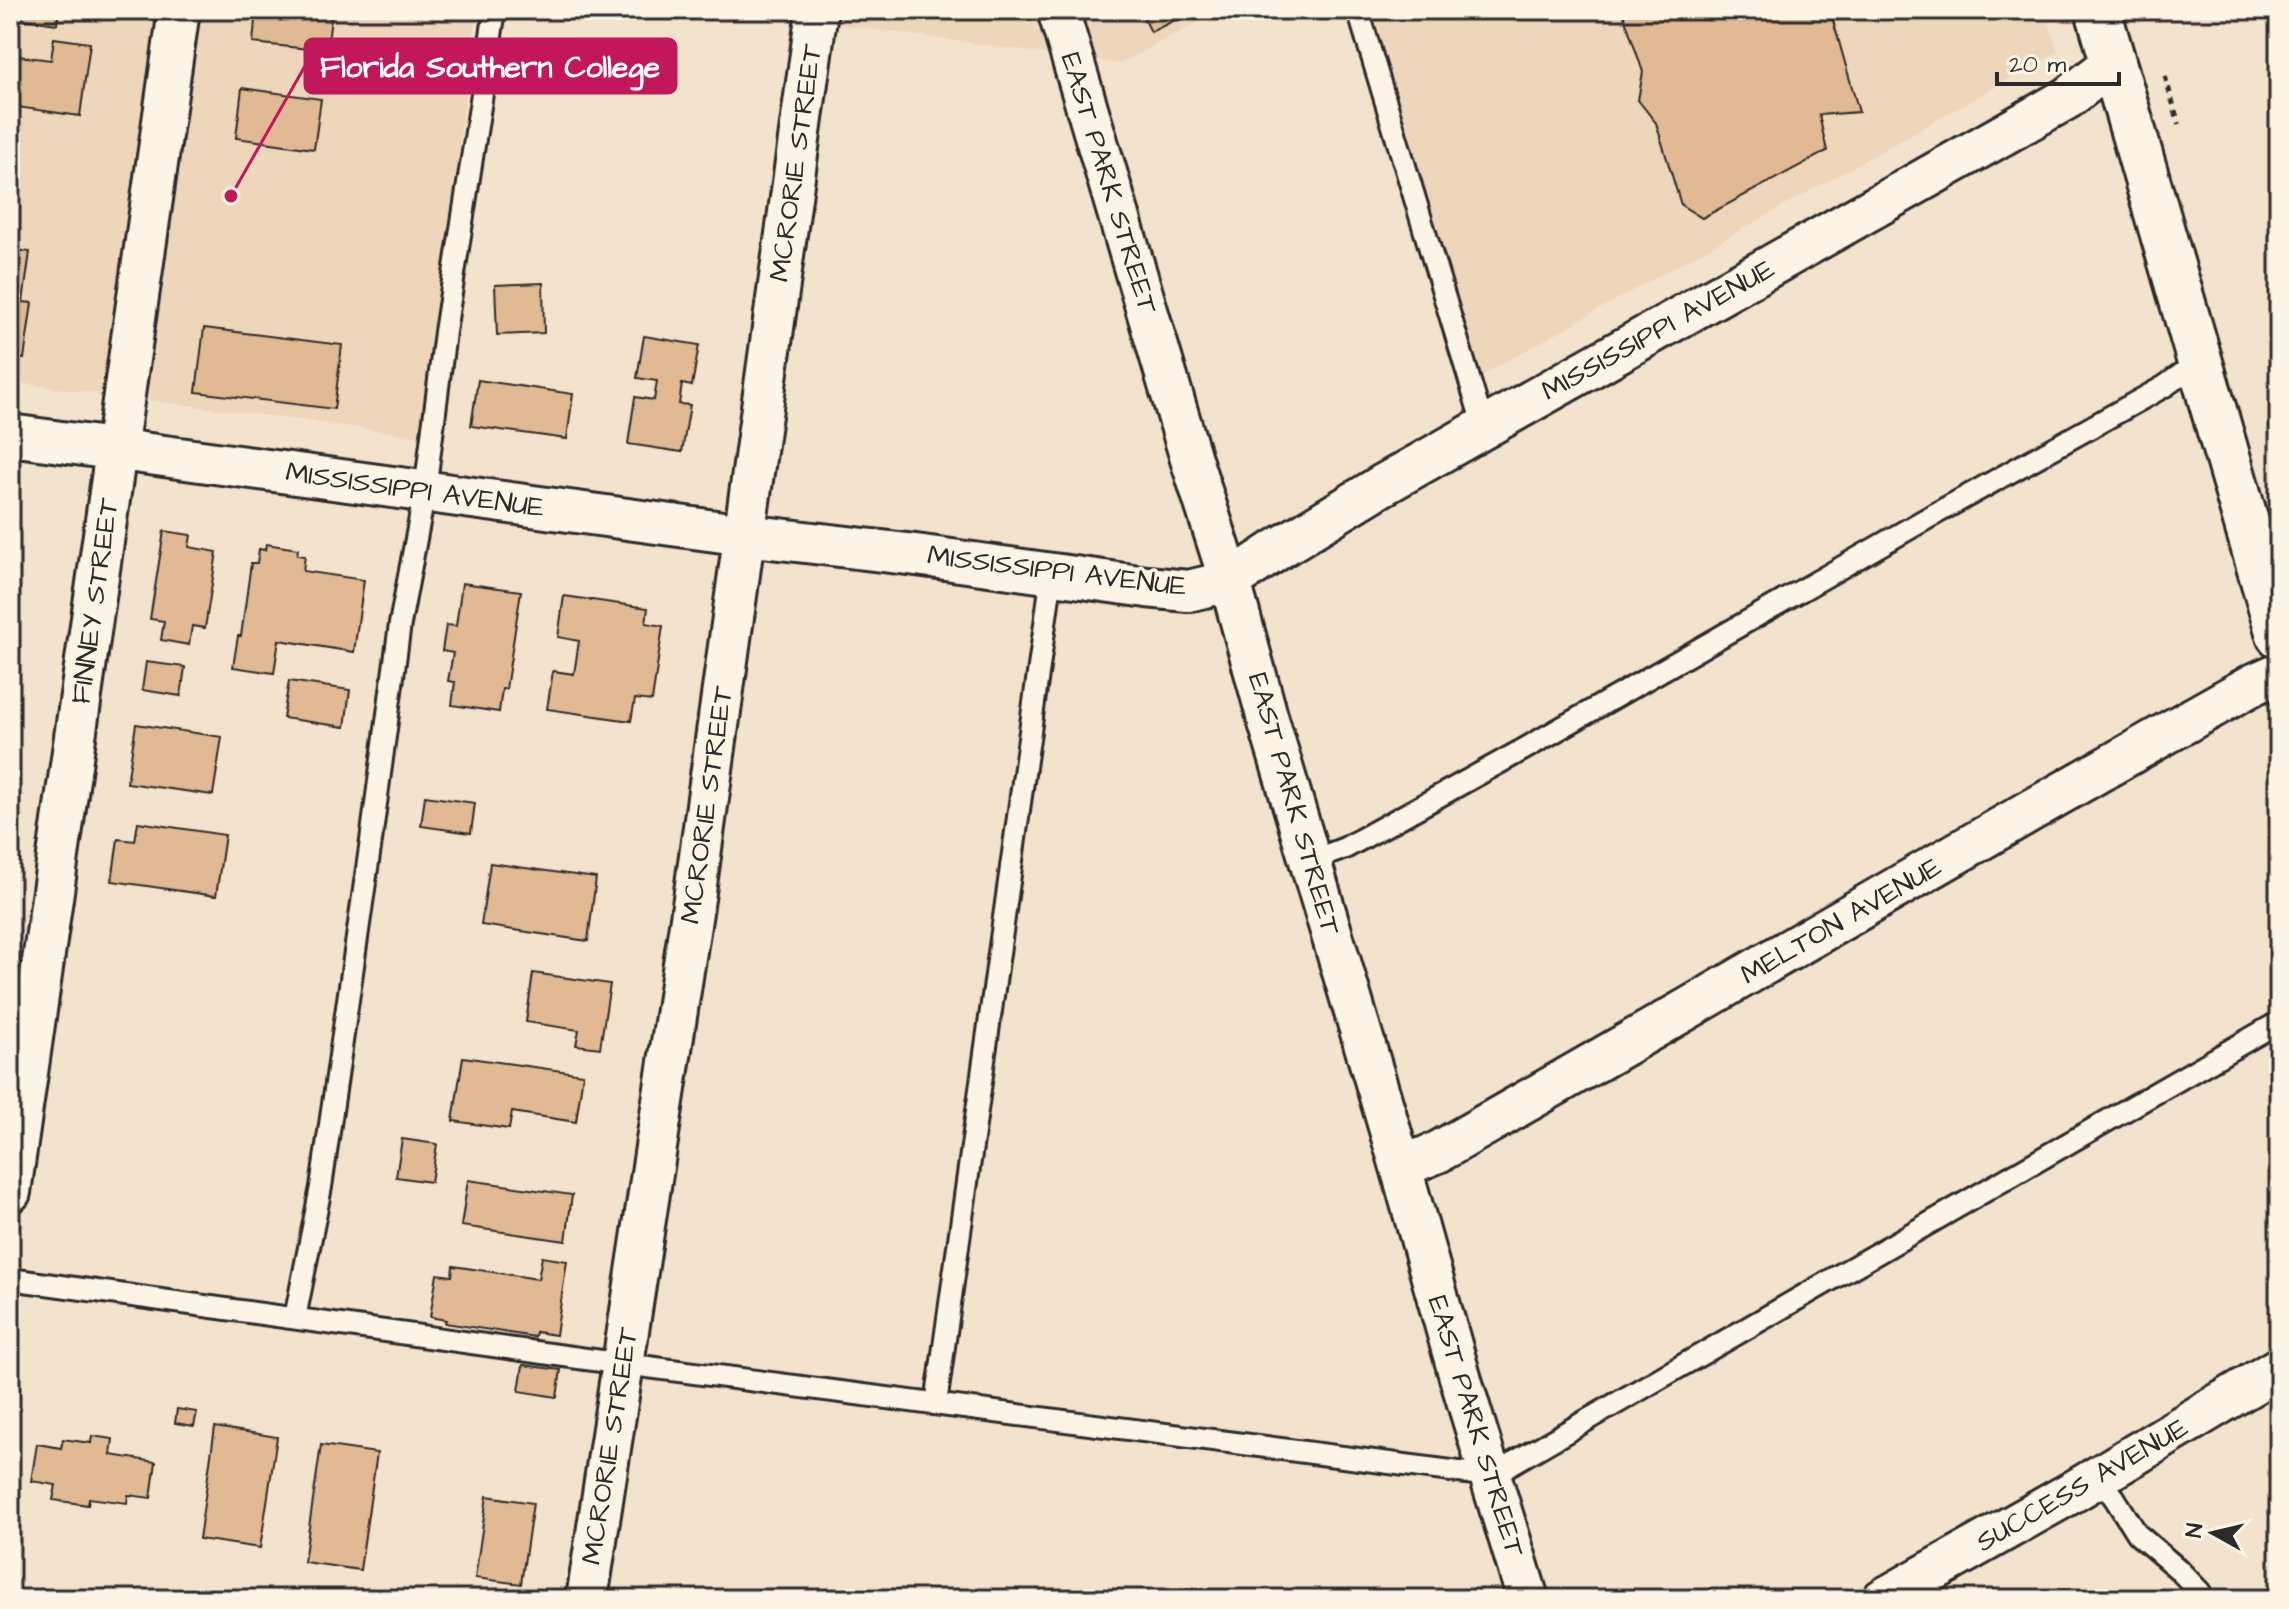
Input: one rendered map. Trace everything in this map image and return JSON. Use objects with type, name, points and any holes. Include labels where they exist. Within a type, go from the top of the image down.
[{"type":"street","name":"FINNEY STREET","points":[[10,1192],[179,10]]},
{"type":"street","name":"MCRORIE STREET","points":[[587,1599],[695,892],[817,10]]},
{"type":"street","name":"EAST PARK STREET","points":[[1058,10],[1186,444],[1230,581],[1460,1377],[1528,1599]]},
{"type":"street","points":[[2098,10],[2279,635]]},
{"type":"street","name":"MISSISSIPPI AVENUE","points":[[10,435],[745,535],[1188,591],[1230,581],[1381,486],[2068,98],[2114,62]]},
{"type":"street","name":"MELTON AVENUE","points":[[1401,1167],[1438,1152],[2045,801],[2279,673]]},
{"type":"street","name":"SUCCESS AVENUE","points":[[1883,1599],[2097,1477],[2279,1368]]},
{"type":"lane","points":[[295,1318],[321,1187],[400,624],[425,491],[445,332],[495,10]]},
{"type":"lane","points":[[1358,10],[1484,428]]},
{"type":"lane","points":[[1311,861],[1345,848],[1526,748],[2165,386],[2200,361]]},
{"type":"lane","points":[[936,1404],[1052,574]]},
{"type":"lane","points":[[10,1279],[1490,1476],[2279,1022]]},
{"type":"lane","points":[[2097,1477],[2114,1497],[2137,1534],[2178,1569],[2200,1592],[2202,1599]]},
{"type":"shaded area","points":[[10,10],[477,10],[421,436],[10,382]]},
{"type":"shaded area","points":[[735,10],[1221,10],[1119,64]]},
{"type":"shaded area","points":[[1363,10],[2045,10],[2058,52],[1475,379]]},
{"type":"building","points":[[10,10],[59,10],[57,24],[10,17]]},
{"type":"building","points":[[256,10],[332,10],[327,51],[253,43]]},
{"type":"building","points":[[1140,10],[1195,10],[1151,32]]},
{"type":"building","points":[[1622,10],[1830,10],[1859,112],[1819,115],[1827,151],[1702,218],[1681,205],[1656,123],[1638,100],[1643,72]]},
{"type":"building","points":[[54,38],[90,43],[80,116],[10,106],[10,55],[51,60]]},
{"type":"building","points":[[242,88],[321,99],[314,149],[236,138]]},
{"type":"building","points":[[10,249],[30,252],[23,302],[32,303],[24,359],[10,357]]},
{"type":"building","points":[[543,283],[544,333],[497,335],[495,285]]},
{"type":"building","points":[[204,328],[342,345],[334,409],[196,392]]},
{"type":"building","points":[[644,336],[699,345],[692,386],[682,384],[679,404],[690,405],[682,452],[628,444],[635,397],[654,400],[657,381],[637,378]]},
{"type":"building","points":[[478,380],[573,394],[567,439],[471,426]]},
{"type":"building","points":[[164,531],[191,535],[189,547],[217,552],[205,628],[192,626],[189,645],[161,640],[164,621],[150,619]]},
{"type":"building","points":[[266,544],[298,549],[297,555],[305,556],[303,571],[364,580],[354,652],[279,640],[274,673],[233,667],[238,636],[241,636],[251,563],[257,563],[259,549],[265,550]]},
{"type":"building","points":[[462,583],[521,591],[506,689],[502,689],[499,712],[452,705],[455,682],[448,681],[453,653],[442,651],[446,625],[456,626]]},
{"type":"building","points":[[564,596],[648,608],[646,623],[663,626],[652,701],[635,699],[631,721],[547,709],[553,671],[574,674],[579,641],[558,637]]},
{"type":"building","points":[[146,662],[185,667],[181,696],[142,690]]},
{"type":"building","points":[[289,681],[350,690],[345,727],[283,718]]},
{"type":"building","points":[[136,724],[222,737],[213,795],[127,783]]},
{"type":"building","points":[[425,796],[475,803],[471,833],[421,826]]},
{"type":"building","points":[[138,822],[225,835],[216,896],[112,881],[118,839],[135,841]]},
{"type":"building","points":[[490,863],[596,878],[588,941],[481,925]]},
{"type":"building","points":[[533,973],[610,984],[600,1048],[576,1045],[579,1030],[526,1022]]},
{"type":"building","points":[[463,1057],[583,1074],[576,1122],[512,1112],[509,1129],[453,1121]]},
{"type":"building","points":[[402,1139],[437,1144],[431,1182],[396,1177]]},
{"type":"building","points":[[468,1180],[572,1195],[566,1241],[461,1226]]},
{"type":"building","points":[[542,1257],[567,1261],[556,1335],[536,1332],[535,1337],[445,1323],[446,1320],[430,1317],[437,1274],[452,1276],[453,1266],[538,1279]]},
{"type":"building","points":[[523,1365],[561,1370],[557,1397],[519,1391]]},
{"type":"building","points":[[177,1409],[197,1412],[194,1426],[175,1423]]},
{"type":"building","points":[[215,1427],[277,1437],[260,1548],[199,1539]]},
{"type":"building","points":[[92,1436],[113,1439],[111,1455],[156,1462],[151,1498],[128,1495],[127,1503],[89,1498],[88,1505],[53,1500],[56,1485],[31,1481],[37,1444],[61,1448],[63,1439],[91,1443]]},
{"type":"building","points":[[321,1445],[377,1453],[360,1570],[304,1562]]},
{"type":"building","points":[[487,1496],[533,1503],[521,1584],[475,1578]]},
{"type":"place","name":"Florida Southern College","points":[[231,196]]}]
